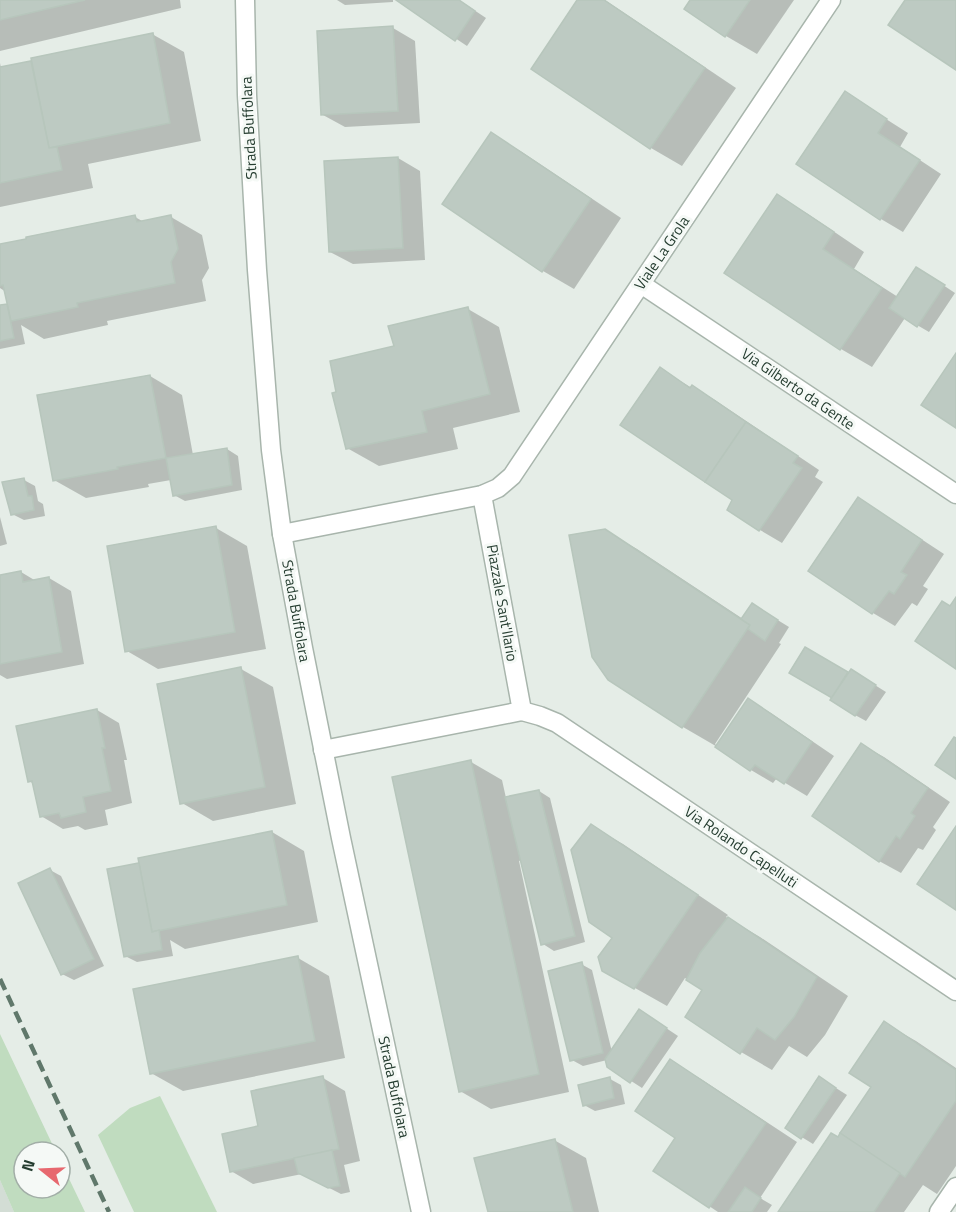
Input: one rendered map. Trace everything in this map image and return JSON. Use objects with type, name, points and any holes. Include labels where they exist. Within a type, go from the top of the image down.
[{"type":"street","name":"Strada Buffolara","points":[[245,0],[249,149],[260,315],[271,450],[282,534],[323,750],[421,1212]]},
{"type":"street","name":"Viale La Grola","points":[[482,495],[498,488],[512,476],[831,0]]},
{"type":"street","name":"Via Gilberto da Gente","points":[[641,284],[956,494]]},
{"type":"street","points":[[282,534],[482,495]]},
{"type":"street","name":"Piazzale Sant'Ilario","points":[[482,495],[522,711]]},
{"type":"street","points":[[323,750],[522,711]]},
{"type":"street","name":"Via Rolando Capelluti","points":[[522,711],[557,723],[956,991]]},
{"type":"street","points":[[939,1212],[956,1187]]},
{"type":"shaded area","points":[[0,1180],[14,1212],[0,1212]]},
{"type":"green space","points":[[0,1034],[50,1140],[12,1140],[12,1200],[72,1200],[72,1185],[85,1212],[14,1212],[0,1180]]},
{"type":"green space","points":[[160,1096],[217,1212],[134,1212],[98,1135],[130,1108]]},
{"type":"building","points":[[0,0],[85,0],[0,20]]},
{"type":"building","points":[[396,0],[459,0],[475,11],[455,41]]},
{"type":"building","points":[[577,0],[604,0],[705,68],[650,149],[531,69]]},
{"type":"building","points":[[690,0],[750,0],[725,37],[684,9]]},
{"type":"building","points":[[905,0],[956,0],[956,70],[888,25]]},
{"type":"building","points":[[393,26],[398,111],[321,115],[317,31]]},
{"type":"building","points":[[153,33],[170,123],[49,148],[31,58]]},
{"type":"building","points":[[31,61],[49,148],[57,147],[62,170],[0,183],[0,67]]},
{"type":"building","points":[[845,91],[887,119],[878,133],[920,160],[880,220],[796,164]]},
{"type":"building","points":[[491,132],[591,199],[542,272],[442,204]]},
{"type":"building","points":[[398,157],[403,248],[329,252],[324,161]]},
{"type":"building","points":[[777,194],[834,232],[823,249],[882,288],[840,350],[724,273]]},
{"type":"building","points":[[135,215],[137,222],[171,215],[178,249],[171,262],[175,283],[77,303],[78,307],[11,321],[3,285],[0,286],[0,244]]},
{"type":"building","points":[[916,267],[945,285],[917,327],[889,308]]},
{"type":"building","points":[[7,304],[14,338],[0,341],[0,305]]},
{"type":"building","points":[[468,307],[490,394],[422,411],[427,432],[346,449],[332,393],[336,392],[330,361],[394,346],[388,326]]},
{"type":"building","points":[[956,353],[956,428],[921,405]]},
{"type":"building","points":[[660,367],[690,388],[692,385],[746,422],[705,482],[620,425]]},
{"type":"building","points":[[150,375],[166,458],[53,481],[37,395]]},
{"type":"building","points":[[746,422],[798,456],[793,463],[802,468],[759,531],[727,510],[732,500],[705,482]]},
{"type":"building","points":[[227,448],[232,485],[173,496],[166,458]]},
{"type":"building","points":[[24,478],[28,496],[32,496],[34,510],[11,515],[2,482]]},
{"type":"building","points":[[858,497],[922,540],[901,572],[907,575],[894,594],[889,591],[872,614],[808,571]]},
{"type":"building","points":[[216,526],[235,632],[125,652],[107,546]]},
{"type":"building","points":[[605,529],[750,625],[682,728],[608,680],[592,657],[569,535]]},
{"type":"building","points":[[21,571],[23,582],[49,577],[62,652],[0,664],[0,575]]},
{"type":"building","points":[[956,597],[956,669],[915,641],[942,601],[950,606]]},
{"type":"building","points":[[752,603],[778,620],[765,641],[748,629],[750,625],[741,619]]},
{"type":"building","points":[[805,647],[848,672],[832,698],[789,673]]},
{"type":"building","points":[[241,667],[265,787],[180,804],[157,684]]},
{"type":"building","points":[[851,669],[876,685],[855,716],[830,700]]},
{"type":"building","points":[[748,698],[812,742],[784,784],[755,765],[750,771],[715,747]]},
{"type":"building","points":[[97,709],[111,791],[83,797],[86,812],[61,818],[59,813],[40,817],[32,781],[28,782],[16,726]]},
{"type":"building","points":[[954,737],[956,738],[956,779],[935,765]]},
{"type":"building","points":[[861,743],[928,788],[911,813],[915,816],[900,839],[896,836],[879,862],[812,816]]},
{"type":"building","points":[[471,760],[539,1074],[459,1092],[392,777]]},
{"type":"building","points":[[539,790],[575,936],[541,945],[505,797]]},
{"type":"building","points":[[591,824],[698,895],[634,989],[602,971],[598,957],[612,938],[589,922],[571,850]]},
{"type":"building","points":[[956,826],[956,910],[917,884]]},
{"type":"building","points":[[272,831],[287,905],[152,932],[138,858]]},
{"type":"building","points":[[139,863],[152,932],[159,930],[162,950],[124,957],[107,869]]},
{"type":"building","points":[[50,868],[94,959],[61,975],[18,883]]},
{"type":"building","points":[[728,917],[817,977],[794,1017],[775,1040],[757,1028],[740,1054],[685,1017],[702,990],[686,980],[700,953]]},
{"type":"building","points":[[298,956],[315,1041],[150,1074],[133,989]]},
{"type":"building","points":[[582,962],[603,1053],[570,1061],[548,971]]},
{"type":"building","points":[[639,1009],[667,1028],[630,1083],[607,1067],[605,1059]]},
{"type":"building","points":[[884,1021],[956,1070],[956,1101],[905,1177],[840,1133],[871,1087],[849,1073]]},
{"type":"building","points":[[670,1059],[766,1123],[709,1208],[653,1171],[675,1138],[635,1111]]},
{"type":"building","points":[[323,1076],[339,1149],[230,1172],[222,1134],[258,1126],[251,1091]]},
{"type":"building","points":[[819,1076],[836,1088],[801,1139],[785,1128]]},
{"type":"building","points":[[610,1077],[614,1098],[583,1106],[578,1085]]},
{"type":"building","points":[[831,1133],[838,1137],[840,1133],[900,1173],[874,1212],[778,1212]]},
{"type":"building","points":[[555,1139],[573,1212],[488,1212],[474,1158]]},
{"type":"building","points":[[332,1150],[340,1186],[328,1188],[298,1173],[294,1158]]},
{"type":"building","points":[[745,1187],[761,1198],[752,1212],[728,1212]]},
{"type":"railway","points":[[0,979],[109,1212]]}]
